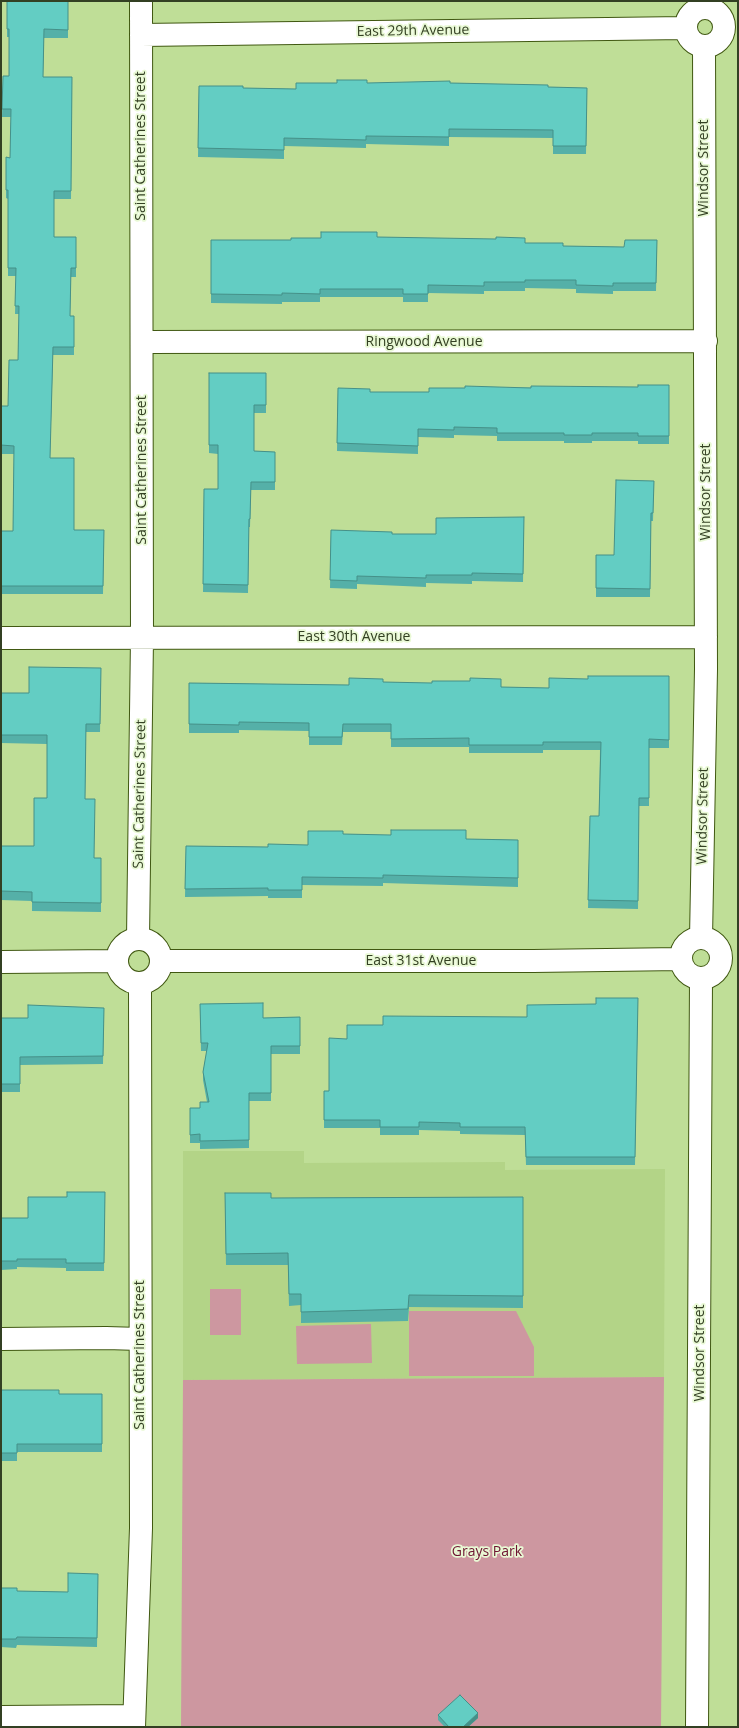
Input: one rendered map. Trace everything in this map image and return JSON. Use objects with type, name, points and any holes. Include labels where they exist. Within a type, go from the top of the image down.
[{"type":"street","name":"Saint Catherines Street","points":[[138,938],[142,638],[142,1]]},
{"type":"street","points":[[705,4],[716,11],[724,22],[731,28],[715,43],[704,46],[698,45],[689,38],[685,28],[688,16],[705,4]]},
{"type":"street","name":"East 29th Avenue","points":[[141,35],[685,28]]},
{"type":"street","name":"Windsor Street","points":[[701,938],[706,637],[704,46]]},
{"type":"street","name":"Ringwood Avenue","points":[[142,342],[706,341]]},
{"type":"street","name":"East 30th Avenue","points":[[1,638],[706,637]]},
{"type":"street","points":[[138,938],[152,943],[158,948],[162,962],[160,968],[152,979],[140,983],[127,979],[118,968],[117,961],[118,955],[126,943],[138,938]]},
{"type":"street","points":[[701,938],[709,940],[715,944],[720,951],[730,959],[720,966],[715,973],[702,979],[687,973],[682,967],[680,959],[686,944],[693,939],[701,938]]},
{"type":"street","name":"East 31st Avenue","points":[[162,962],[680,959]]},
{"type":"street","points":[[1,962],[117,961]]},
{"type":"street","name":"Windsor Street","points":[[697,1727],[702,979]]},
{"type":"street","name":"Saint Catherines Street","points":[[134,1721],[141,1528],[140,983]]},
{"type":"street","points":[[1,1339],[140,1339]]},
{"type":"street","points":[[1,1717],[134,1721]]},
{"type":"shaded area","points":[[183,1151],[304,1151],[304,1163],[505,1162],[505,1170],[665,1169],[664,1377],[183,1380]]},
{"type":"green space","points":[[210,1289],[241,1289],[241,1335],[210,1335]]},
{"type":"green space","points":[[409,1311],[516,1311],[534,1347],[534,1376],[409,1376]]},
{"type":"green space","points":[[371,1324],[372,1363],[297,1364],[296,1326]]},
{"type":"green space","name":"Grays Park","points":[[664,1377],[661,1727],[181,1727],[183,1380]]},
{"type":"building","points":[[7,1],[68,1],[68,30],[44,29],[43,77],[72,77],[71,191],[54,191],[54,237],[76,237],[76,268],[71,268],[70,316],[74,316],[74,347],[53,347],[50,458],[74,458],[74,530],[104,530],[103,586],[1,586],[1,531],[13,531],[14,446],[1,445],[1,406],[8,406],[9,360],[18,360],[19,306],[15,306],[16,268],[8,268],[8,190],[6,190],[6,157],[10,158],[11,109],[2,109],[3,76],[9,76],[9,29],[7,29]]},
{"type":"building","points":[[337,80],[367,80],[367,83],[450,81],[450,83],[548,85],[548,87],[587,88],[586,146],[553,146],[553,130],[449,129],[449,137],[366,136],[366,140],[284,138],[284,150],[198,148],[199,86],[243,86],[243,88],[296,89],[296,83],[337,83]]},
{"type":"building","points":[[321,232],[377,232],[377,237],[525,238],[525,243],[563,243],[563,246],[624,247],[625,240],[657,240],[656,283],[613,283],[613,286],[576,285],[576,280],[525,280],[525,282],[484,282],[484,286],[428,285],[428,294],[403,294],[403,289],[320,289],[320,294],[211,294],[211,240],[291,240],[291,238],[321,238]]},
{"type":"building","points":[[209,373],[266,373],[266,405],[254,405],[254,451],[275,452],[275,482],[251,482],[248,585],[203,584],[204,489],[218,489],[218,445],[209,445]]},
{"type":"building","points":[[638,385],[669,385],[669,436],[638,436],[638,433],[592,433],[592,435],[564,435],[564,433],[497,433],[497,428],[454,427],[454,430],[418,429],[418,446],[337,443],[338,388],[370,389],[370,392],[429,392],[429,388],[465,388],[465,386],[531,388],[531,386],[638,387]]},
{"type":"building","points":[[616,480],[654,481],[653,513],[651,513],[650,589],[596,588],[596,555],[614,555]]},
{"type":"building","points":[[524,517],[523,574],[472,573],[472,575],[426,575],[426,578],[357,576],[357,581],[330,580],[331,530],[392,532],[392,534],[436,534],[436,518]]},
{"type":"building","points":[[29,667],[101,668],[100,724],[86,724],[85,799],[95,799],[94,858],[101,858],[101,903],[32,902],[32,892],[1,891],[1,846],[34,846],[34,798],[47,798],[47,735],[1,735],[1,693],[29,693]]},
{"type":"building","points":[[588,676],[669,676],[669,740],[649,739],[649,798],[639,798],[638,901],[588,900],[590,816],[599,816],[601,742],[543,742],[543,745],[469,745],[469,738],[391,739],[391,724],[343,724],[342,737],[309,737],[309,723],[239,722],[239,725],[189,724],[189,683],[349,685],[349,678],[383,679],[383,682],[432,683],[432,681],[470,681],[470,678],[501,679],[501,687],[549,688],[549,678],[588,679]]},
{"type":"building","points":[[391,830],[466,830],[466,839],[518,840],[518,878],[383,875],[383,878],[302,877],[302,890],[268,890],[268,888],[185,889],[186,846],[268,847],[268,844],[308,845],[308,831],[343,831],[343,834],[391,835]]},
{"type":"building","points":[[596,998],[638,998],[635,1157],[526,1157],[525,1127],[460,1127],[460,1123],[419,1122],[419,1127],[380,1127],[380,1120],[324,1120],[324,1091],[329,1091],[329,1038],[347,1039],[347,1025],[383,1025],[383,1016],[527,1017],[527,1005],[596,1004]]},
{"type":"building","points":[[263,1003],[263,1018],[300,1017],[300,1046],[271,1046],[271,1093],[249,1093],[249,1140],[200,1141],[200,1134],[190,1135],[190,1108],[200,1108],[200,1102],[209,1102],[203,1072],[208,1043],[201,1043],[200,1004]]},
{"type":"building","points":[[28,1005],[104,1008],[103,1056],[20,1057],[20,1084],[1,1084],[1,1018],[28,1018]]},
{"type":"building","points":[[67,1192],[105,1192],[104,1263],[66,1263],[66,1259],[17,1259],[17,1261],[1,1261],[1,1218],[28,1218],[28,1197],[67,1197]]},
{"type":"building","points":[[225,1193],[271,1193],[271,1198],[523,1197],[523,1296],[409,1295],[408,1309],[301,1312],[301,1294],[289,1294],[288,1253],[226,1254]]},
{"type":"building","points":[[1,1390],[59,1390],[59,1394],[102,1394],[102,1444],[17,1444],[17,1453],[1,1453]]},
{"type":"building","points":[[68,1573],[98,1574],[97,1638],[17,1637],[16,1639],[1,1639],[1,1588],[17,1588],[17,1591],[68,1592]]},
{"type":"building","points":[[460,1695],[478,1713],[463,1727],[449,1727],[438,1715]]}]
